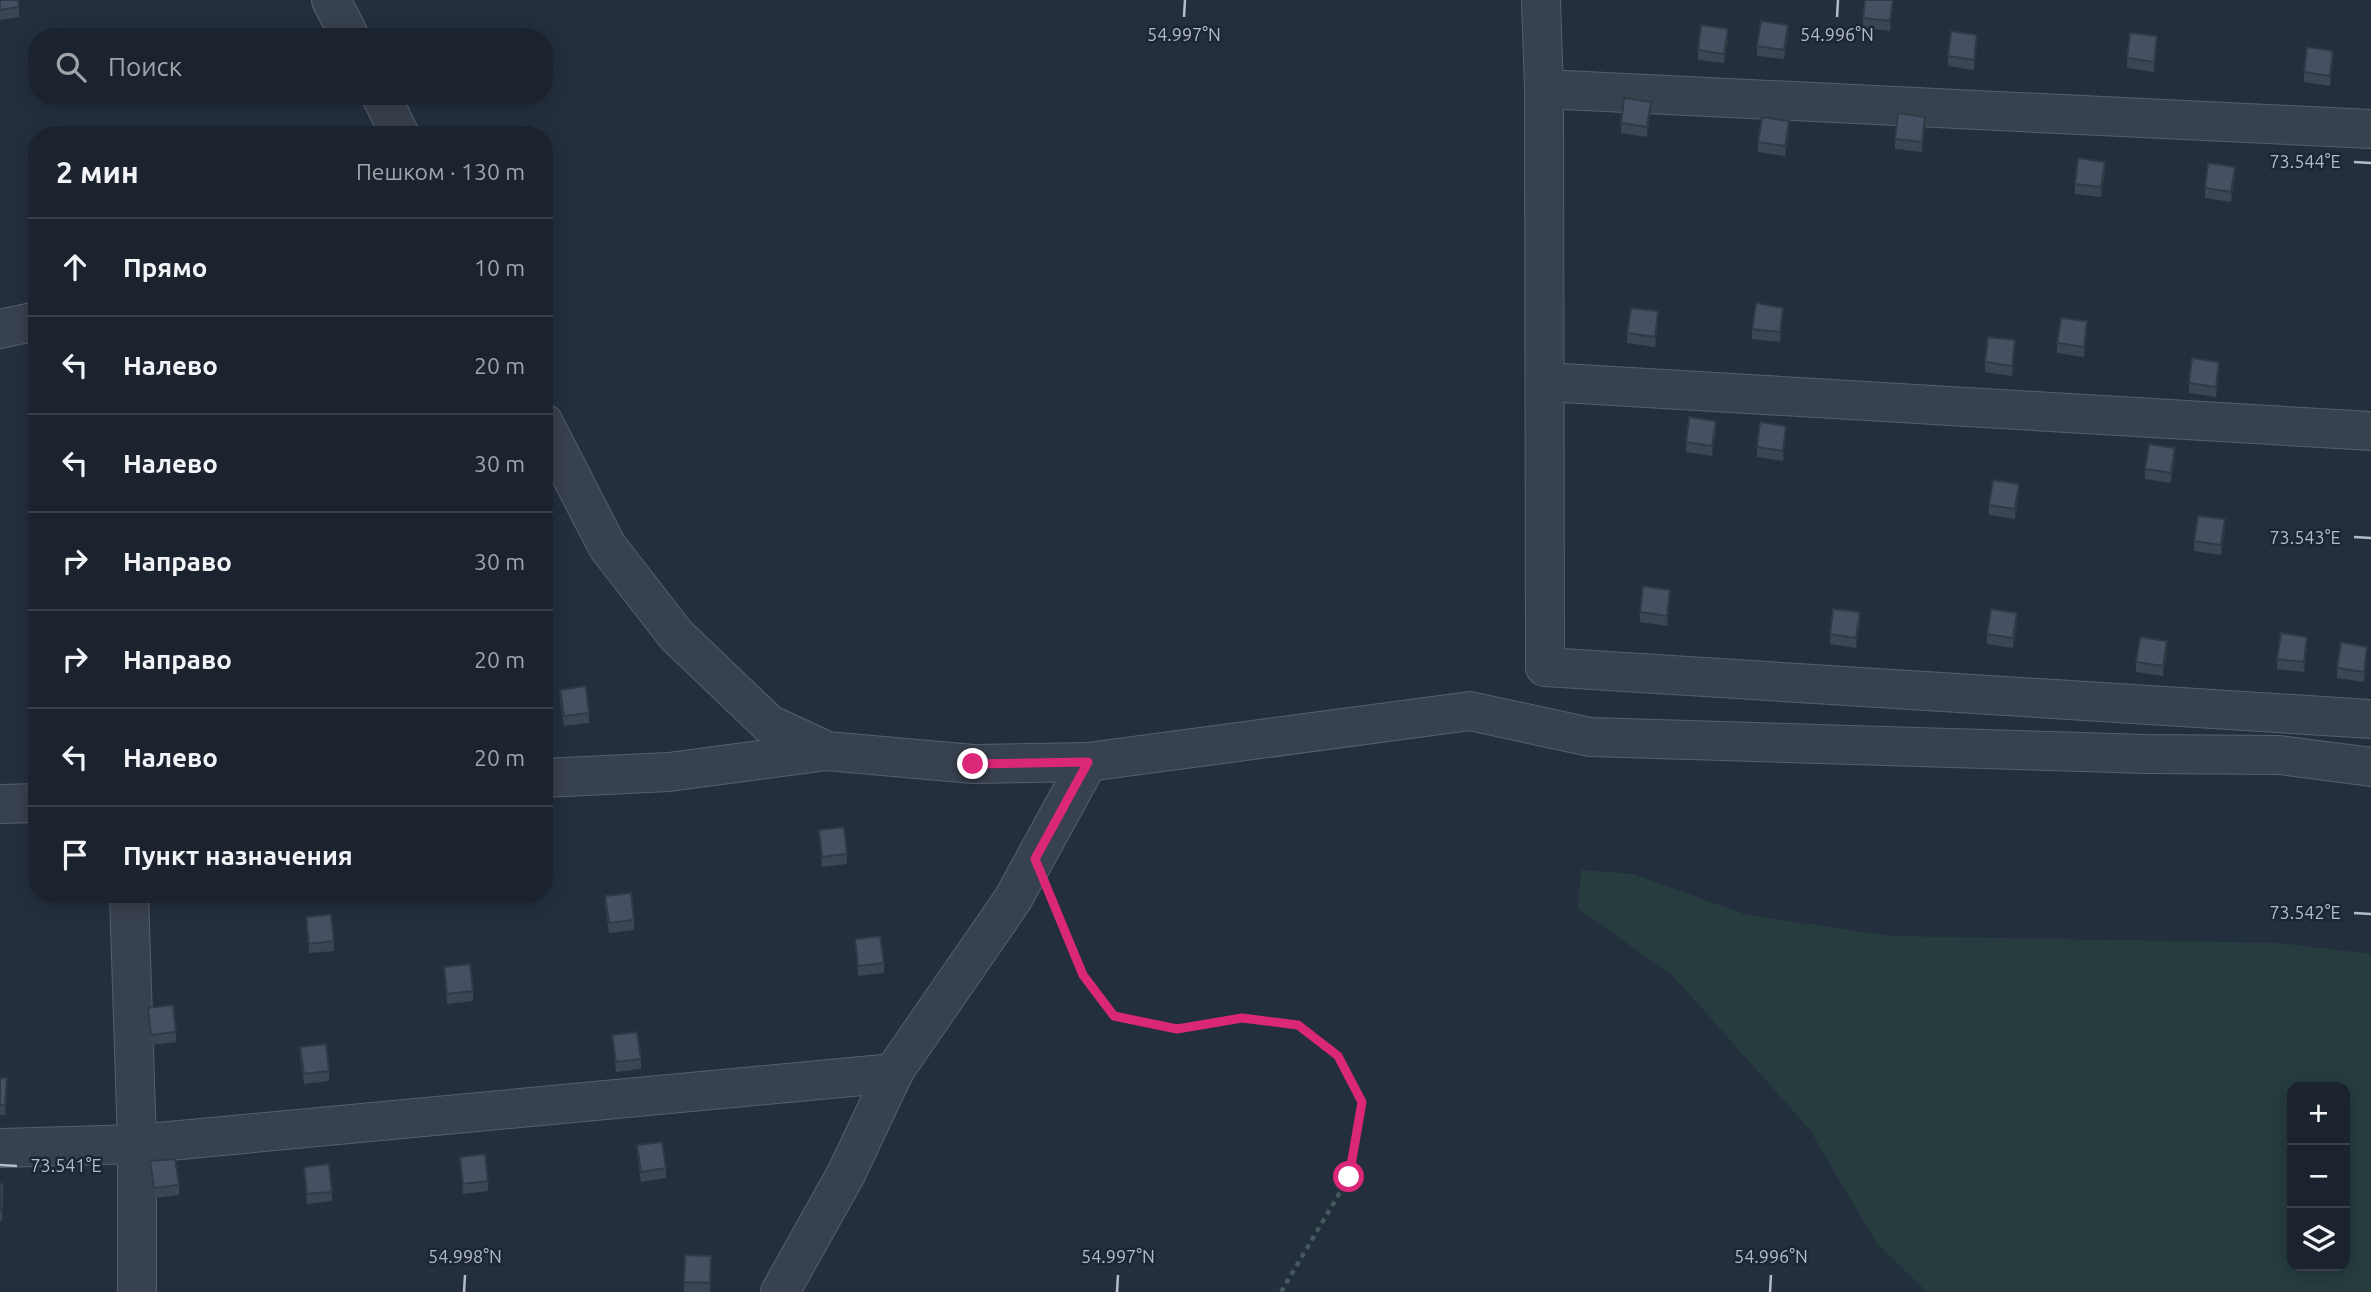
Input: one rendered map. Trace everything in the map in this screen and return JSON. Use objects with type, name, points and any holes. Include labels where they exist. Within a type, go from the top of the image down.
[{"type":"street","points":[[331,0],[345,28]]},
{"type":"street","points":[[1541,0],[1546,382],[1545,667],[2371,719]]},
{"type":"street","points":[[1544,89],[2371,129]]},
{"type":"street","points":[[385,105],[396,126]]},
{"type":"street","points":[[0,329],[28,323]]},
{"type":"street","points":[[1546,382],[2371,431]]},
{"type":"street","points":[[553,441],[607,546],[676,635],[769,724],[827,751]]},
{"type":"street","points":[[553,778],[669,772],[827,751],[973,764],[1088,762],[1469,711],[1590,737],[2147,754],[2279,755],[2371,768]]},
{"type":"street","points":[[780,1292],[846,1174],[894,1073],[1013,899],[1088,762]]},
{"type":"street","points":[[0,804],[28,803]]},
{"type":"street","points":[[129,903],[137,1143],[137,1292]]},
{"type":"street","points":[[0,1148],[137,1143],[894,1073]]},
{"type":"path","points":[[1035,859],[1083,975],[1114,1016],[1177,1029],[1242,1018],[1298,1025],[1338,1056],[1362,1102],[1349,1177],[1281,1292]]},
{"type":"green space","points":[[1581,870],[1633,874],[1747,915],[1891,936],[2279,943],[2371,954],[2371,1292],[1927,1292],[1877,1244],[1810,1130],[1673,976],[1577,908]]},
{"type":"building","points":[[0,0],[18,0],[19,7],[0,10]]},
{"type":"building","points":[[1865,0],[1893,0],[1890,21],[1863,18]]},
{"type":"building","points":[[1761,21],[1788,25],[1784,50],[1757,46]]},
{"type":"building","points":[[1701,25],[1728,29],[1724,54],[1698,50]]},
{"type":"building","points":[[1951,31],[1977,35],[1974,60],[1948,56]]},
{"type":"building","points":[[2130,33],[2157,36],[2154,62],[2127,58]]},
{"type":"building","points":[[2307,47],[2333,51],[2330,76],[2304,72]]},
{"type":"building","points":[[1624,98],[1651,102],[1647,127],[1621,123]]},
{"type":"building","points":[[1898,113],[1925,117],[1922,142],[1895,139]]},
{"type":"building","points":[[1762,117],[1789,121],[1785,146],[1758,142]]},
{"type":"building","points":[[2078,158],[2105,162],[2101,187],[2075,184]]},
{"type":"building","points":[[2208,163],[2235,167],[2231,192],[2205,188]]},
{"type":"building","points":[[1756,303],[1783,308],[1780,332],[1752,329]]},
{"type":"building","points":[[1631,308],[1658,311],[1655,337],[1627,333]]},
{"type":"building","points":[[2061,318],[2087,321],[2084,347],[2057,343]]},
{"type":"building","points":[[1988,337],[2015,340],[2012,366],[1985,362]]},
{"type":"building","points":[[2192,358],[2219,362],[2216,387],[2189,383]]},
{"type":"building","points":[[1689,417],[1716,421],[1712,446],[1686,442]]},
{"type":"building","points":[[1760,422],[1786,426],[1783,451],[1757,447]]},
{"type":"building","points":[[2149,444],[2175,448],[2171,473],[2145,469]]},
{"type":"building","points":[[1993,480],[2019,484],[2015,509],[1989,505]]},
{"type":"building","points":[[2198,516],[2225,519],[2221,545],[2194,541]]},
{"type":"building","points":[[1643,586],[1670,590],[1667,616],[1640,612]]},
{"type":"building","points":[[1833,609],[1860,612],[1856,638],[1830,634]]},
{"type":"building","points":[[1991,609],[2017,613],[2013,638],[1987,634]]},
{"type":"building","points":[[2281,633],[2307,637],[2304,662],[2277,659]]},
{"type":"building","points":[[2140,637],[2167,641],[2163,666],[2136,662]]},
{"type":"building","points":[[2341,642],[2367,647],[2364,672],[2337,668]]},
{"type":"building","points":[[586,686],[589,713],[564,716],[560,690]]},
{"type":"building","points":[[844,827],[847,854],[822,857],[819,830]]},
{"type":"building","points":[[631,893],[634,920],[609,923],[605,896]]},
{"type":"building","points":[[331,914],[334,941],[309,944],[306,917]]},
{"type":"building","points":[[880,936],[884,963],[858,966],[855,939]]},
{"type":"building","points":[[470,964],[473,991],[447,994],[444,967]]},
{"type":"building","points":[[173,1005],[176,1032],[151,1035],[148,1008]]},
{"type":"building","points":[[637,1032],[641,1059],[616,1062],[612,1035]]},
{"type":"building","points":[[326,1044],[329,1071],[304,1074],[300,1047]]},
{"type":"building","points":[[0,1078],[7,1078],[5,1105],[0,1105]]},
{"type":"building","points":[[662,1142],[666,1168],[641,1172],[637,1145]]},
{"type":"building","points":[[485,1154],[488,1181],[463,1184],[460,1157]]},
{"type":"building","points":[[175,1159],[179,1185],[154,1188],[150,1161]]},
{"type":"building","points":[[329,1164],[332,1192],[307,1194],[304,1167]]},
{"type":"building","points":[[0,1184],[3,1184],[2,1211],[0,1211]]},
{"type":"building","points":[[685,1255],[711,1256],[710,1283],[684,1282]]},
{"type":"route","points":[[973,764],[1088,762],[1035,859],[1083,975],[1114,1016],[1177,1029],[1242,1018],[1298,1025],[1338,1056],[1362,1102],[1349,1177]]}]
